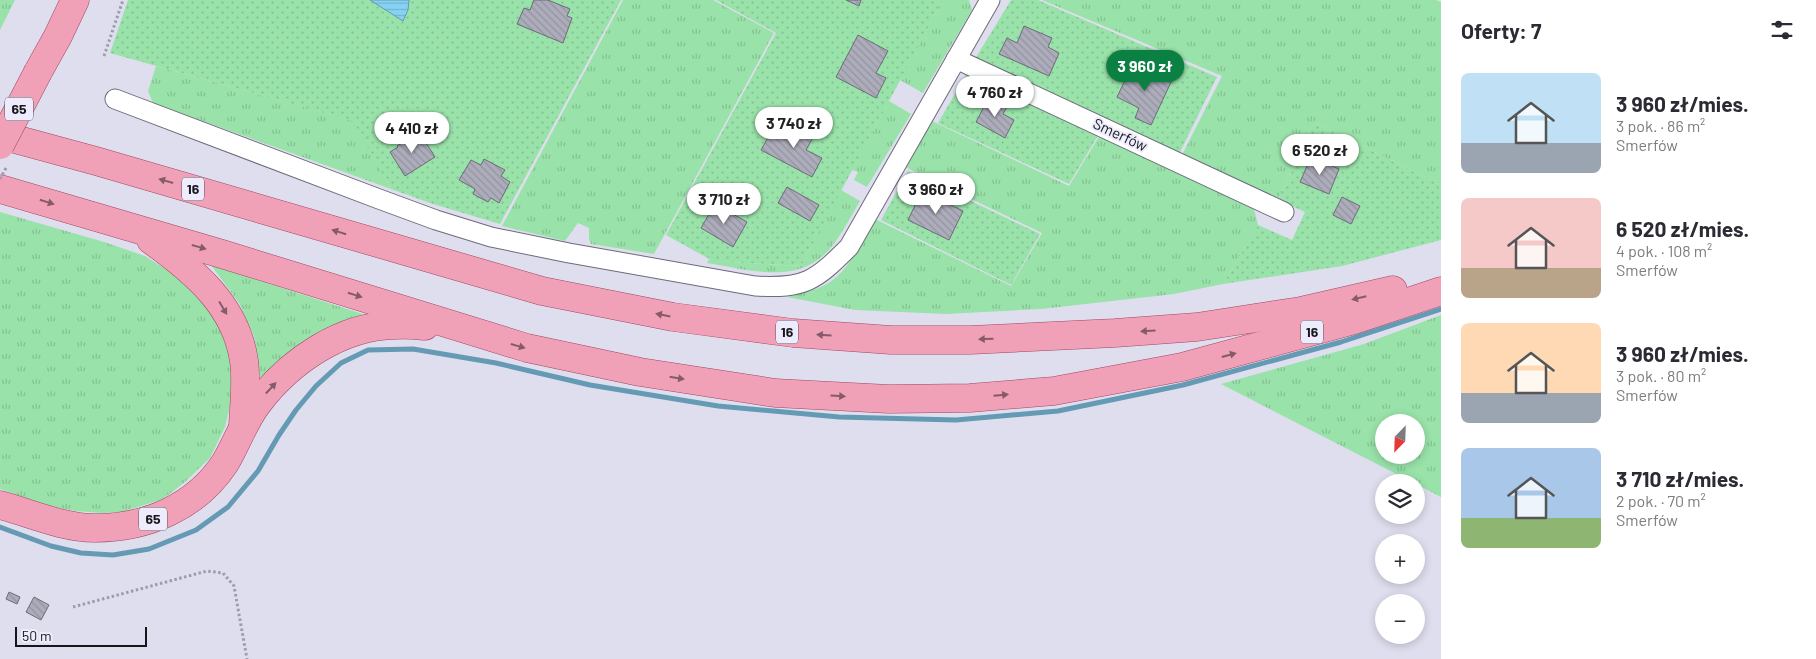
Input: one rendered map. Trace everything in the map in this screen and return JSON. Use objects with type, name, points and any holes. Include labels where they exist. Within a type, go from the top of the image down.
[{"type":"main road","name":"65","points":[[0,145],[75,0]]},
{"type":"main road","name":"16","points":[[0,135],[96,161],[542,291],[673,317],[793,333],[891,340],[970,340],[1197,327],[1302,311],[1441,279]]},
{"type":"main road","name":"16","points":[[0,189],[249,262],[527,348],[640,372],[775,393],[889,399],[970,398],[1054,391],[1182,367],[1345,322],[1441,291]]},
{"type":"main road","name":"65","points":[[8,505],[70,525],[94,528],[122,527],[144,523],[178,507],[210,482],[227,459],[243,428],[244,360],[238,337],[223,306],[203,281],[171,254],[135,229]]},
{"type":"main road","points":[[243,428],[258,403],[282,377],[296,364],[324,344],[361,331],[394,325],[425,326],[471,332]]},
{"type":"street","points":[[115,99],[436,220],[491,237],[755,286],[780,287],[801,284],[824,271],[849,247],[990,0]]},
{"type":"street","name":"Smerfów","points":[[956,59],[1284,212]]},
{"type":"path","points":[[104,56],[123,0]]},
{"type":"path","points":[[73,607],[207,571],[224,573],[234,586],[247,659]]},
{"type":"green space","points":[[0,0],[15,0],[0,30]]},
{"type":"green space","points":[[128,0],[621,0],[500,224],[391,189],[353,121],[110,53]]},
{"type":"green space","points":[[623,0],[713,0],[774,33],[654,254],[591,244],[589,228],[578,223],[565,241],[502,226]]},
{"type":"green space","points":[[716,0],[943,0],[801,266],[713,261],[666,235],[776,33]]},
{"type":"green space","points":[[943,0],[969,0],[972,10],[923,93],[900,80]]},
{"type":"green space","points":[[1011,0],[1038,0],[1217,77],[1179,154],[975,59]]},
{"type":"green space","points":[[1042,0],[1436,0],[1441,2],[1441,185],[1314,122],[1278,200],[1182,155],[1222,76]]},
{"type":"green space","points":[[156,66],[354,121],[391,189],[153,103],[148,91]]},
{"type":"green space","points":[[967,73],[1099,134],[1069,184],[938,123]]},
{"type":"green space","points":[[889,101],[911,114],[867,187],[854,180],[858,172],[852,170]]},
{"type":"green space","points":[[932,121],[1069,186],[1100,135],[1254,209],[1258,225],[1223,284],[1174,294],[1041,309],[946,314],[855,310],[787,297],[820,287],[837,277],[856,253],[875,219],[1011,286],[1042,233],[905,167]]},
{"type":"green space","points":[[1314,122],[1441,185],[1441,240],[1342,266],[1223,284],[1258,225],[1292,240],[1305,212],[1278,200]]},
{"type":"green space","points":[[908,171],[1040,234],[1011,285],[881,220]]},
{"type":"green space","points":[[841,190],[860,201],[838,238],[825,254],[811,264],[795,270],[762,272],[707,263],[709,259],[713,261],[801,266]]},
{"type":"green space","points":[[0,212],[145,256],[178,277],[204,301],[217,319],[232,369],[231,402],[225,427],[210,458],[185,482],[163,499],[122,512],[102,513],[75,511],[49,506],[0,489]]},
{"type":"green space","points":[[211,265],[369,316],[261,382],[254,336],[239,303]]},
{"type":"green space","points":[[1441,315],[1441,497],[1425,489],[1425,474],[1396,474],[1377,464],[1425,464],[1425,414],[1375,414],[1375,463],[1221,384],[1364,344]]},
{"type":"water","points":[[370,0],[409,0],[408,10],[403,21]]},
{"type":"building","points":[[534,0],[548,0],[570,9],[567,16],[572,18],[563,43],[517,24],[524,8],[530,10]]},
{"type":"building","points":[[846,0],[861,0],[859,6]]},
{"type":"building","points":[[1024,26],[1052,38],[1048,47],[1059,53],[1049,76],[999,54],[1007,38],[1017,43]]},
{"type":"building","points":[[858,35],[888,51],[876,73],[886,78],[876,98],[836,77]]},
{"type":"building","points":[[1134,62],[1172,80],[1151,125],[1135,118],[1139,108],[1117,97]]},
{"type":"building","points":[[989,97],[1007,107],[1003,114],[1014,120],[1005,138],[976,122]]},
{"type":"building","points":[[790,121],[815,134],[806,150],[822,158],[812,177],[761,150],[771,132],[781,138]]},
{"type":"building","points":[[419,132],[435,157],[405,176],[390,152]]},
{"type":"building","points":[[1311,157],[1339,169],[1329,194],[1300,182]]},
{"type":"building","points":[[484,159],[505,170],[501,176],[510,182],[499,203],[491,198],[488,202],[473,194],[475,189],[459,180],[471,160],[481,165]]},
{"type":"building","points":[[787,187],[819,205],[810,221],[778,203]]},
{"type":"building","points":[[922,191],[963,211],[949,240],[908,220]]},
{"type":"building","points":[[1342,197],[1360,206],[1351,224],[1333,215]]},
{"type":"building","points":[[715,204],[747,222],[733,247],[701,228]]},
{"type":"building","points":[[9,592],[20,597],[17,604],[6,599]]},
{"type":"building","points":[[34,597],[49,605],[41,620],[26,612]]},
{"type":"waterway","points":[[0,527],[51,546],[81,553],[113,555],[149,549],[196,530],[228,507],[258,471],[296,410],[316,386],[341,363],[368,350],[413,349],[496,363],[590,385],[718,406],[839,417],[956,420],[1058,411],[1183,385],[1341,342],[1441,309]]}]
